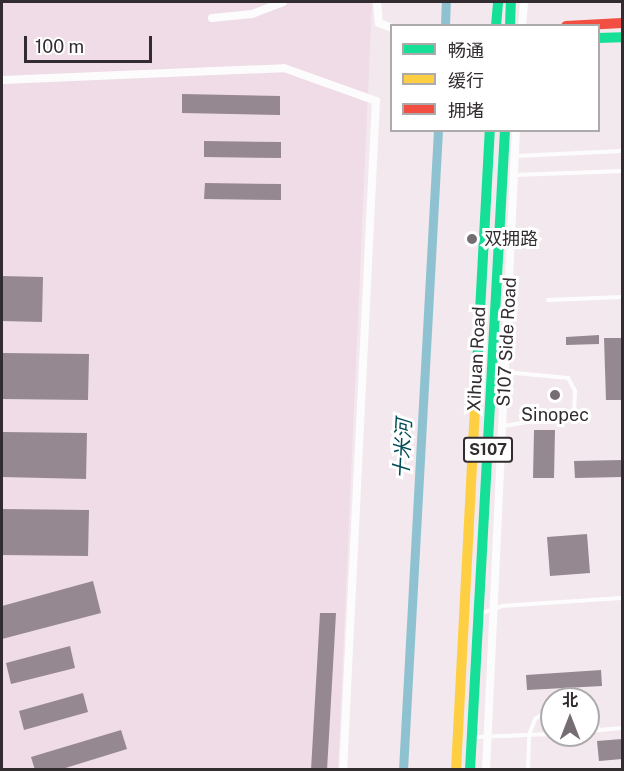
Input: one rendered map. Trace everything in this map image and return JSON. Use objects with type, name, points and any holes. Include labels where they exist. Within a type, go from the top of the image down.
[{"type":"main road","points":[[496,24],[498,2]]},
{"type":"main road","points":[[510,24],[511,2]]},
{"type":"main road","points":[[600,24],[622,23]]},
{"type":"main road","points":[[600,38],[622,37]]},
{"type":"main road","name":"Xihuan Road","points":[[456,770],[490,132]]},
{"type":"main road","name":"Xihuan Road","points":[[470,770],[502,173],[509,156],[504,132]]},
{"type":"street","points":[[212,18],[252,14],[283,2]]},
{"type":"street","points":[[377,2],[379,23],[390,27]]},
{"type":"street","points":[[522,24],[524,2]]},
{"type":"street","points":[[2,80],[284,68],[376,100],[343,770]]},
{"type":"street","name":"S107 Side Road","points":[[486,770],[514,175],[509,156],[515,132]]},
{"type":"lane","points":[[489,155],[622,151]]},
{"type":"lane","points":[[487,172],[514,175],[622,171]]},
{"type":"lane","points":[[548,300],[622,297]]},
{"type":"lane","points":[[490,428],[574,411],[575,392],[568,378],[492,372]]},
{"type":"lane","points":[[479,614],[494,610],[622,598]]},
{"type":"lane","points":[[528,770],[529,735],[535,719],[540,716]]},
{"type":"lane","points":[[600,730],[622,728]]},
{"type":"lane","points":[[457,738],[540,735]]},
{"type":"shaded area","points":[[2,2],[372,2],[338,769],[2,770]]},
{"type":"building","points":[[182,94],[280,96],[280,115],[182,113]]},
{"type":"building","points":[[204,141],[281,142],[281,158],[204,157]]},
{"type":"building","points":[[205,183],[281,184],[281,200],[204,199]]},
{"type":"building","points":[[2,276],[43,277],[42,322],[2,321]]},
{"type":"building","points":[[599,335],[599,344],[566,345],[566,337]]},
{"type":"building","points":[[604,338],[622,338],[622,400],[606,400]]},
{"type":"building","points":[[2,353],[89,354],[88,400],[2,399]]},
{"type":"building","points":[[534,430],[555,430],[554,478],[533,478]]},
{"type":"building","points":[[2,432],[87,433],[86,479],[2,477]]},
{"type":"building","points":[[622,460],[622,477],[575,478],[574,461]]},
{"type":"building","points":[[2,509],[89,510],[88,556],[2,555]]},
{"type":"building","points":[[587,534],[590,573],[550,576],[547,537]]},
{"type":"building","points":[[93,581],[101,613],[2,639],[2,606]]},
{"type":"building","points":[[320,613],[336,613],[327,770],[311,770]]},
{"type":"building","points":[[70,646],[75,668],[11,684],[6,663]]},
{"type":"building","points":[[601,670],[602,686],[540,687],[540,689],[527,690],[526,675]]},
{"type":"building","points":[[83,693],[88,712],[24,730],[19,711]]},
{"type":"building","points":[[121,730],[127,749],[59,770],[35,770],[31,757]]},
{"type":"building","points":[[622,739],[622,759],[599,761],[598,747],[600,747],[600,741]]},
{"type":"waterway","name":"十米河","points":[[445,24],[446,2]]},
{"type":"waterway","name":"十米河","points":[[403,770],[438,132]]},
{"type":"traffic: fast","points":[[496,24],[498,2]]},
{"type":"traffic: fast","points":[[510,24],[511,2]]},
{"type":"traffic: fast","points":[[600,38],[622,37]]},
{"type":"traffic: fast","points":[[476,385],[490,132]]},
{"type":"traffic: fast","points":[[470,770],[505,132]]},
{"type":"traffic: slow","points":[[456,770],[476,385]]},
{"type":"traffic: jam","points":[[600,24],[622,23]]},
{"type":"place","name":"双拥路","points":[[472,239]]},
{"type":"place","name":"Sinopec","points":[[555,395]]}]
